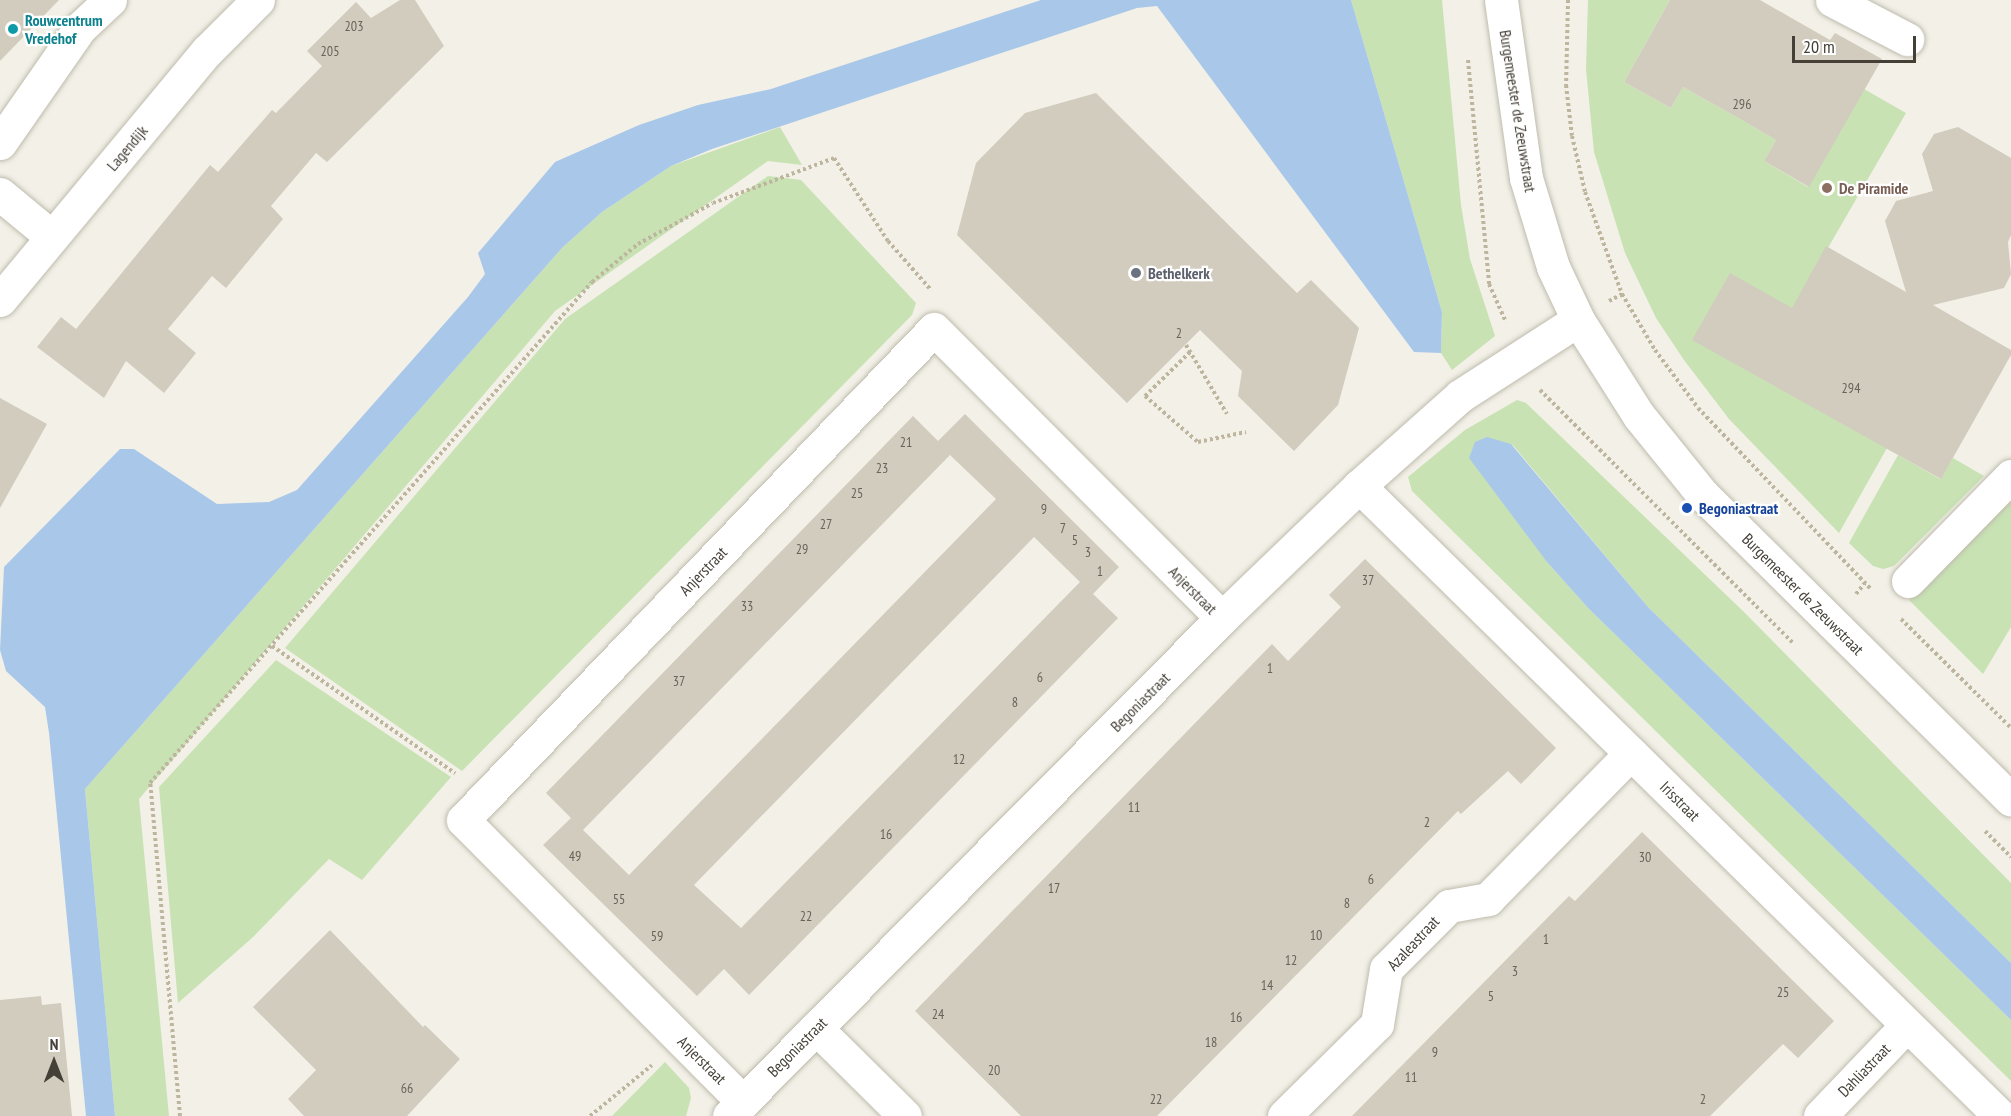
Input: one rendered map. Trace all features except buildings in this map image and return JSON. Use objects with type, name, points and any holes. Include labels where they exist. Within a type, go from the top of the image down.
[{"type":"street","points":[[0,143],[75,14],[110,0]]},
{"type":"street","name":"Lagendijk","points":[[0,300],[207,51],[258,0]]},
{"type":"street","name":"Burgemeester de Zeeuwstraat","points":[[1501,0],[1526,178],[1553,267],[1578,320],[1639,417],[1703,495],[2011,800]]},
{"type":"street","points":[[1832,0],[1907,39]]},
{"type":"street","points":[[0,194],[52,237]]},
{"type":"street","name":"Begoniastraat","points":[[736,1109],[1222,618],[1359,486],[1460,396],[1578,320]]},
{"type":"street","name":"Anjerstraat","points":[[736,1109],[680,1038],[463,820],[934,329],[1222,618]]},
{"type":"street","points":[[1908,581],[2011,476]]},
{"type":"street","name":"Irisstraat","points":[[1359,486],[2000,1116]]},
{"type":"street","name":"Azaleastraat","points":[[1284,1116],[1377,1024],[1386,969],[1449,906],[1488,899],[1631,753]]},
{"type":"street","name":"Dahliastraat","points":[[1820,1116],[1907,1024]]},
{"type":"street","points":[[816,1028],[905,1116]]},
{"type":"path","points":[[1568,0],[1566,85],[1572,136],[1585,192],[1622,294],[1654,350],[1698,408],[1872,590]]},
{"type":"path","points":[[180,1116],[150,783],[592,282],[638,244],[713,203],[834,158],[888,241],[939,300],[934,329]]},
{"type":"path","points":[[1186,345],[1227,414]]},
{"type":"path","points":[[1190,352],[1145,396],[1198,442],[1246,432]]},
{"type":"path","points":[[1894,612],[2011,728]]},
{"type":"path","points":[[272,646],[488,796]]},
{"type":"path","points":[[590,1116],[626,1090],[680,1038]]},
{"type":"green space","points":[[1351,0],[1442,0],[1461,205],[1470,259],[1495,336],[1452,370],[1441,353],[1442,312]]},
{"type":"green space","points":[[1588,0],[1670,0],[1624,82],[1671,108],[1683,87],[1747,123],[1776,140],[1764,161],[1808,187],[1864,89],[1906,113],[1755,374],[1887,448],[1839,533],[1729,419],[1684,360],[1656,318],[1625,253],[1594,152],[1586,69]]},
{"type":"green space","points":[[780,127],[802,165],[768,161],[555,311],[139,799],[169,1116],[115,1116],[85,789],[562,248],[602,212],[671,166]]},
{"type":"green space","points":[[768,176],[801,180],[916,303],[912,315],[462,771],[285,648],[565,319]]},
{"type":"green space","points":[[1517,400],[1526,403],[1745,613],[2011,883],[2011,963],[1648,607],[1512,444],[1547,562],[1588,608],[2011,1020],[2011,1081],[1412,491],[1408,477],[1465,430]]},
{"type":"green space","points":[[1898,455],[1940,479],[1953,458],[1984,476],[1894,566],[1883,569],[1873,566],[1849,543]]},
{"type":"green space","points":[[2011,491],[2011,627],[1983,674],[1909,600]]},
{"type":"green space","points":[[276,660],[451,777],[362,880],[329,859],[252,938],[178,1003],[159,787]]},
{"type":"green space","points":[[665,1062],[689,1088],[691,1098],[686,1116],[612,1116]]},
{"type":"water","points":[[1041,0],[1351,0],[1442,312],[1441,353],[1414,352],[1157,6],[1137,8],[712,149],[671,166],[602,212],[562,248],[85,789],[115,1116],[86,1116],[49,733],[45,707],[6,671],[0,650],[4,567],[120,449],[134,449],[217,504],[269,502],[297,490],[468,297],[485,274],[478,253],[555,162],[639,125],[698,105],[771,89]]},
{"type":"water","points":[[1487,437],[1511,444],[1648,607],[2011,963],[2011,1020],[1588,608],[1547,562],[1469,458],[1475,442]]},
{"type":"place","name":"Rouwcentrum Vredehof","points":[[13,29]]},
{"type":"place","name":"De Piramide","points":[[1827,188]]},
{"type":"place","name":"Bethelkerk","points":[[1136,273]]},
{"type":"place","name":"Begoniastraat","points":[[1687,508]]}]
